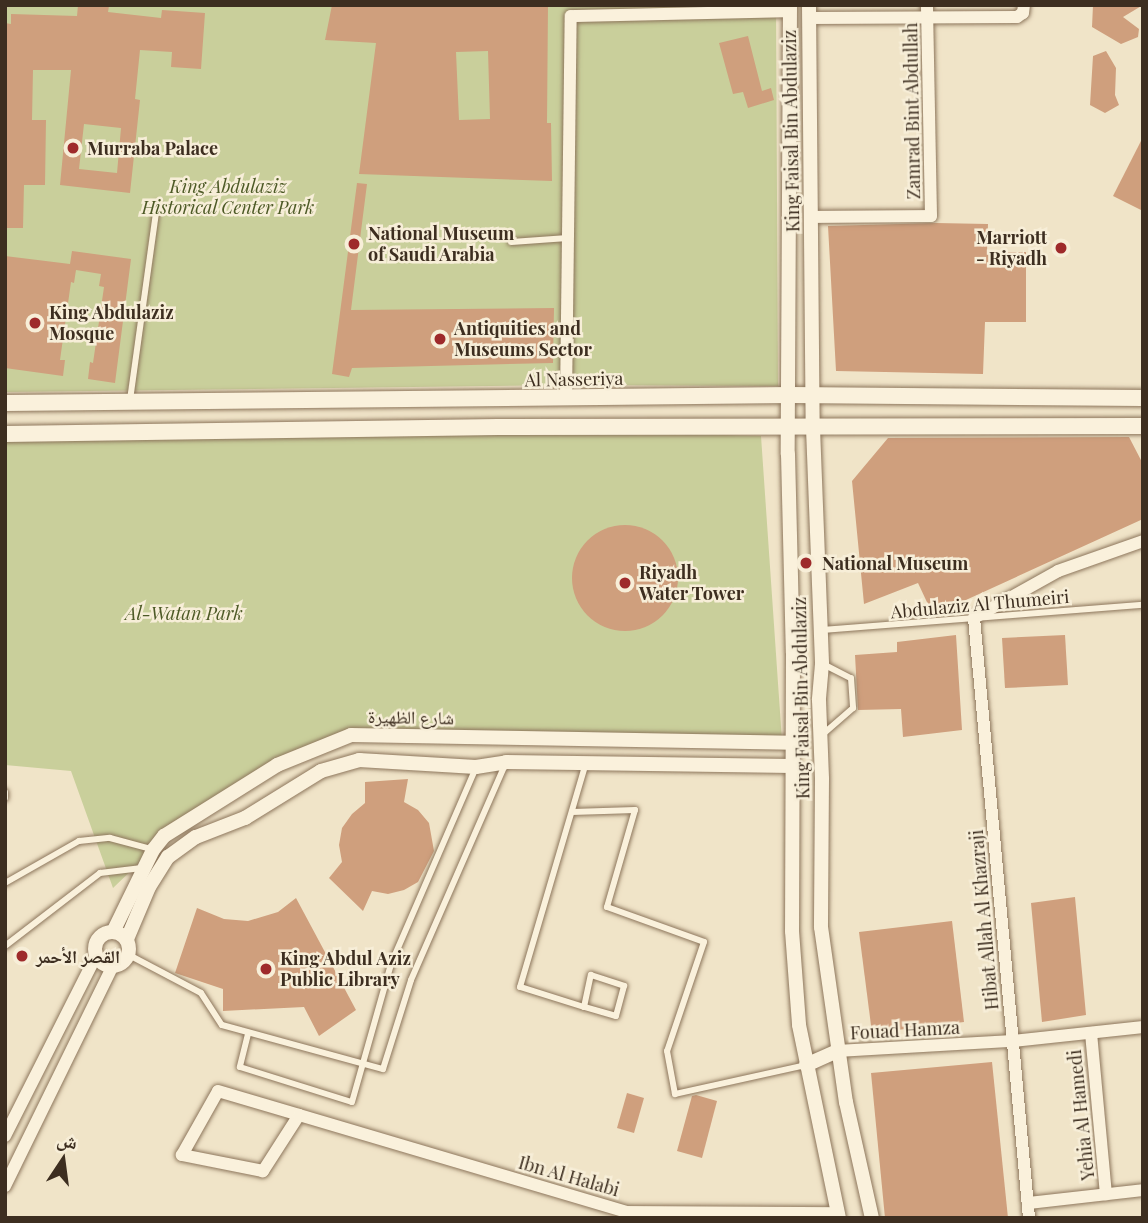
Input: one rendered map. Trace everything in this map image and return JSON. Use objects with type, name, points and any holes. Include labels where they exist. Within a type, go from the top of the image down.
[{"type":"main road","name":"Al Nasseriya","points":[[5,403],[791,395],[1143,398]]},
{"type":"main road","points":[[498,427],[512,424],[518,413],[512,402],[499,400]]},
{"type":"main road","points":[[5,434],[498,427],[1143,426]]},
{"type":"street","points":[[809,12],[927,10],[1017,17],[1023,13],[1024,5]]},
{"type":"street","points":[[566,399],[571,16],[789,8]]},
{"type":"street","name":"King Faisal Bin Abdulaziz","points":[[789,8],[792,931],[799,1025],[838,1215]]},
{"type":"street","name":"Zamrad Bint Abdullah","points":[[811,217],[931,216],[927,10]]},
{"type":"street","name":"King Faisal Bin Abdulaziz","points":[[809,12],[813,428],[822,664],[821,927],[837,1051],[872,1218]]},
{"type":"street","points":[[974,618],[1058,571],[1143,541]]},
{"type":"street","name":"Hibat Allah Al Khazraji","points":[[974,618],[1029,1218]]},
{"type":"street","name":"شارع الظهيرة","points":[[120,936],[153,850],[164,836],[278,765],[351,735],[792,743]]},
{"type":"street","name":"شارع الظهيرة","points":[[120,936],[168,857],[196,837],[246,818],[321,771],[359,760],[476,766],[506,762],[792,766]]},
{"type":"street","name":"شارع الظهيرة","points":[[5,1136],[96,956],[97,941],[105,934],[120,936]]},
{"type":"street","points":[[96,956],[104,965],[113,967],[125,962],[129,955],[120,936]]},
{"type":"street","points":[[5,1186],[113,967]]},
{"type":"street","name":"Fouad Hamza","points":[[837,1051],[1013,1041],[1143,1027]]},
{"type":"street","name":"Yehia Al Hamedi","points":[[1090,1033],[1106,1194]]},
{"type":"street","points":[[806,1065],[837,1051]]},
{"type":"street","name":"Ibn Al Halabi","points":[[299,1115],[262,1171],[182,1156],[218,1091],[299,1115],[626,1215],[838,1215]]},
{"type":"street","points":[[1028,1203],[1143,1190]]},
{"type":"lane","points":[[130,402],[157,205]]},
{"type":"lane","points":[[511,242],[568,238]]},
{"type":"lane","name":"Abdulaziz Al Thumeiri","points":[[820,631],[1143,605]]},
{"type":"lane","points":[[821,736],[853,708],[851,678],[822,664]]},
{"type":"lane","points":[[129,955],[201,993],[222,1025],[362,1066],[383,1069],[411,980],[506,762]]},
{"type":"lane","points":[[584,1006],[591,975],[624,986],[616,1016],[520,987],[586,763]]},
{"type":"lane","points":[[248,1034],[240,1068],[352,1102],[391,964],[476,766]]},
{"type":"lane","points":[[5,792],[5,798]]},
{"type":"lane","points":[[572,812],[635,810],[607,907],[704,942],[667,1051],[675,1094],[806,1065]]},
{"type":"lane","points":[[5,883],[79,841],[110,838],[153,850]]},
{"type":"lane","points":[[5,946],[100,873],[146,867]]},
{"type":"green space","name":"King Abdulaziz Historical Center Park","points":[[5,5],[776,5],[778,386],[579,385],[5,392]]},
{"type":"green space","name":"Al-Watan Park","points":[[498,429],[761,436],[782,741],[350,738],[277,767],[164,839],[113,888],[71,771],[5,765],[5,436]]},
{"type":"building","points":[[78,5],[109,6],[108,12],[161,18],[162,10],[205,13],[201,69],[171,67],[172,52],[140,50],[135,99],[140,100],[130,193],[60,185],[71,70],[33,70],[32,120],[46,120],[45,185],[24,185],[23,228],[5,228],[5,23],[11,24],[11,14],[77,16]],"holes":[[[84,124],[121,128],[117,173],[79,169]]]},
{"type":"building","name":"National Museum of Saudi Arabia","points":[[332,5],[548,5],[547,123],[551,123],[552,181],[359,174],[376,43],[325,40]],"holes":[[[488,51],[490,119],[459,120],[456,52]]]},
{"type":"building","points":[[1093,5],[1143,5],[1123,17],[1139,29],[1138,37],[1121,44],[1092,27]]},
{"type":"building","points":[[748,36],[762,91],[771,88],[774,100],[748,108],[743,92],[733,94],[719,43]]},
{"type":"building","points":[[1106,51],[1116,68],[1115,95],[1119,105],[1105,113],[1090,105],[1093,56]]},
{"type":"building","points":[[1143,137],[1143,211],[1113,196]]},
{"type":"building","points":[[357,183],[367,184],[351,310],[554,308],[553,363],[352,368],[349,377],[332,374]]},
{"type":"building","points":[[988,224],[987,252],[1026,252],[1026,322],[985,322],[983,374],[836,371],[828,226]]},
{"type":"building","name":"King Abdulaziz Mosque","points":[[72,251],[131,259],[115,383],[88,379],[90,362],[93,363],[104,287],[99,286],[101,274],[76,270],[74,283],[71,282],[60,360],[65,360],[63,376],[5,368],[5,256],[70,264]]},
{"type":"building","name":"National Museum","points":[[1129,437],[1143,464],[1143,519],[933,615],[918,583],[864,604],[852,481],[888,438]]},
{"type":"building","name":"Riyadh Water Tower","points":[[625,525],[645,529],[662,541],[674,558],[678,578],[674,598],[662,615],[645,627],[625,631],[605,627],[588,615],[576,598],[572,578],[576,558],[588,541],[605,529]]},
{"type":"building","points":[[956,635],[962,730],[903,737],[901,709],[858,710],[855,655],[897,652],[897,642]]},
{"type":"building","points":[[1065,635],[1068,685],[1005,688],[1002,638]]},
{"type":"building","points":[[408,779],[404,802],[418,810],[429,823],[434,851],[418,882],[404,890],[388,894],[372,891],[363,911],[329,878],[342,862],[339,845],[342,828],[352,814],[365,803],[365,782]]},
{"type":"building","points":[[1075,897],[1086,1015],[1042,1022],[1031,903]]},
{"type":"building","points":[[296,898],[356,1010],[319,1036],[304,1007],[223,1011],[223,989],[175,973],[197,908],[224,919],[248,921],[278,912]]},
{"type":"building","points":[[952,921],[964,1022],[872,1033],[859,932]]},
{"type":"building","points":[[992,1062],[1008,1218],[885,1218],[871,1073]]},
{"type":"building","points":[[627,1093],[644,1098],[634,1133],[617,1128]]},
{"type":"building","points":[[692,1096],[717,1101],[702,1158],[677,1151]]},
{"type":"place","name":"Murraba Palace","points":[[73,148]]},
{"type":"place","name":"National Museum of Saudi Arabia","points":[[354,244]]},
{"type":"place","name":"Marriott - Riyadh","points":[[1061,248]]},
{"type":"place","name":"King Abdulaziz Mosque","points":[[35,323]]},
{"type":"place","name":"Antiquities and Museums Sector","points":[[440,339]]},
{"type":"place","name":"National Museum","points":[[806,563]]},
{"type":"place","name":"Riyadh Water Tower","points":[[625,583]]},
{"type":"place","name":"القصر الأحمر","points":[[22,956]]},
{"type":"place","name":"King Abdul Aziz Public Library","points":[[266,969]]}]
